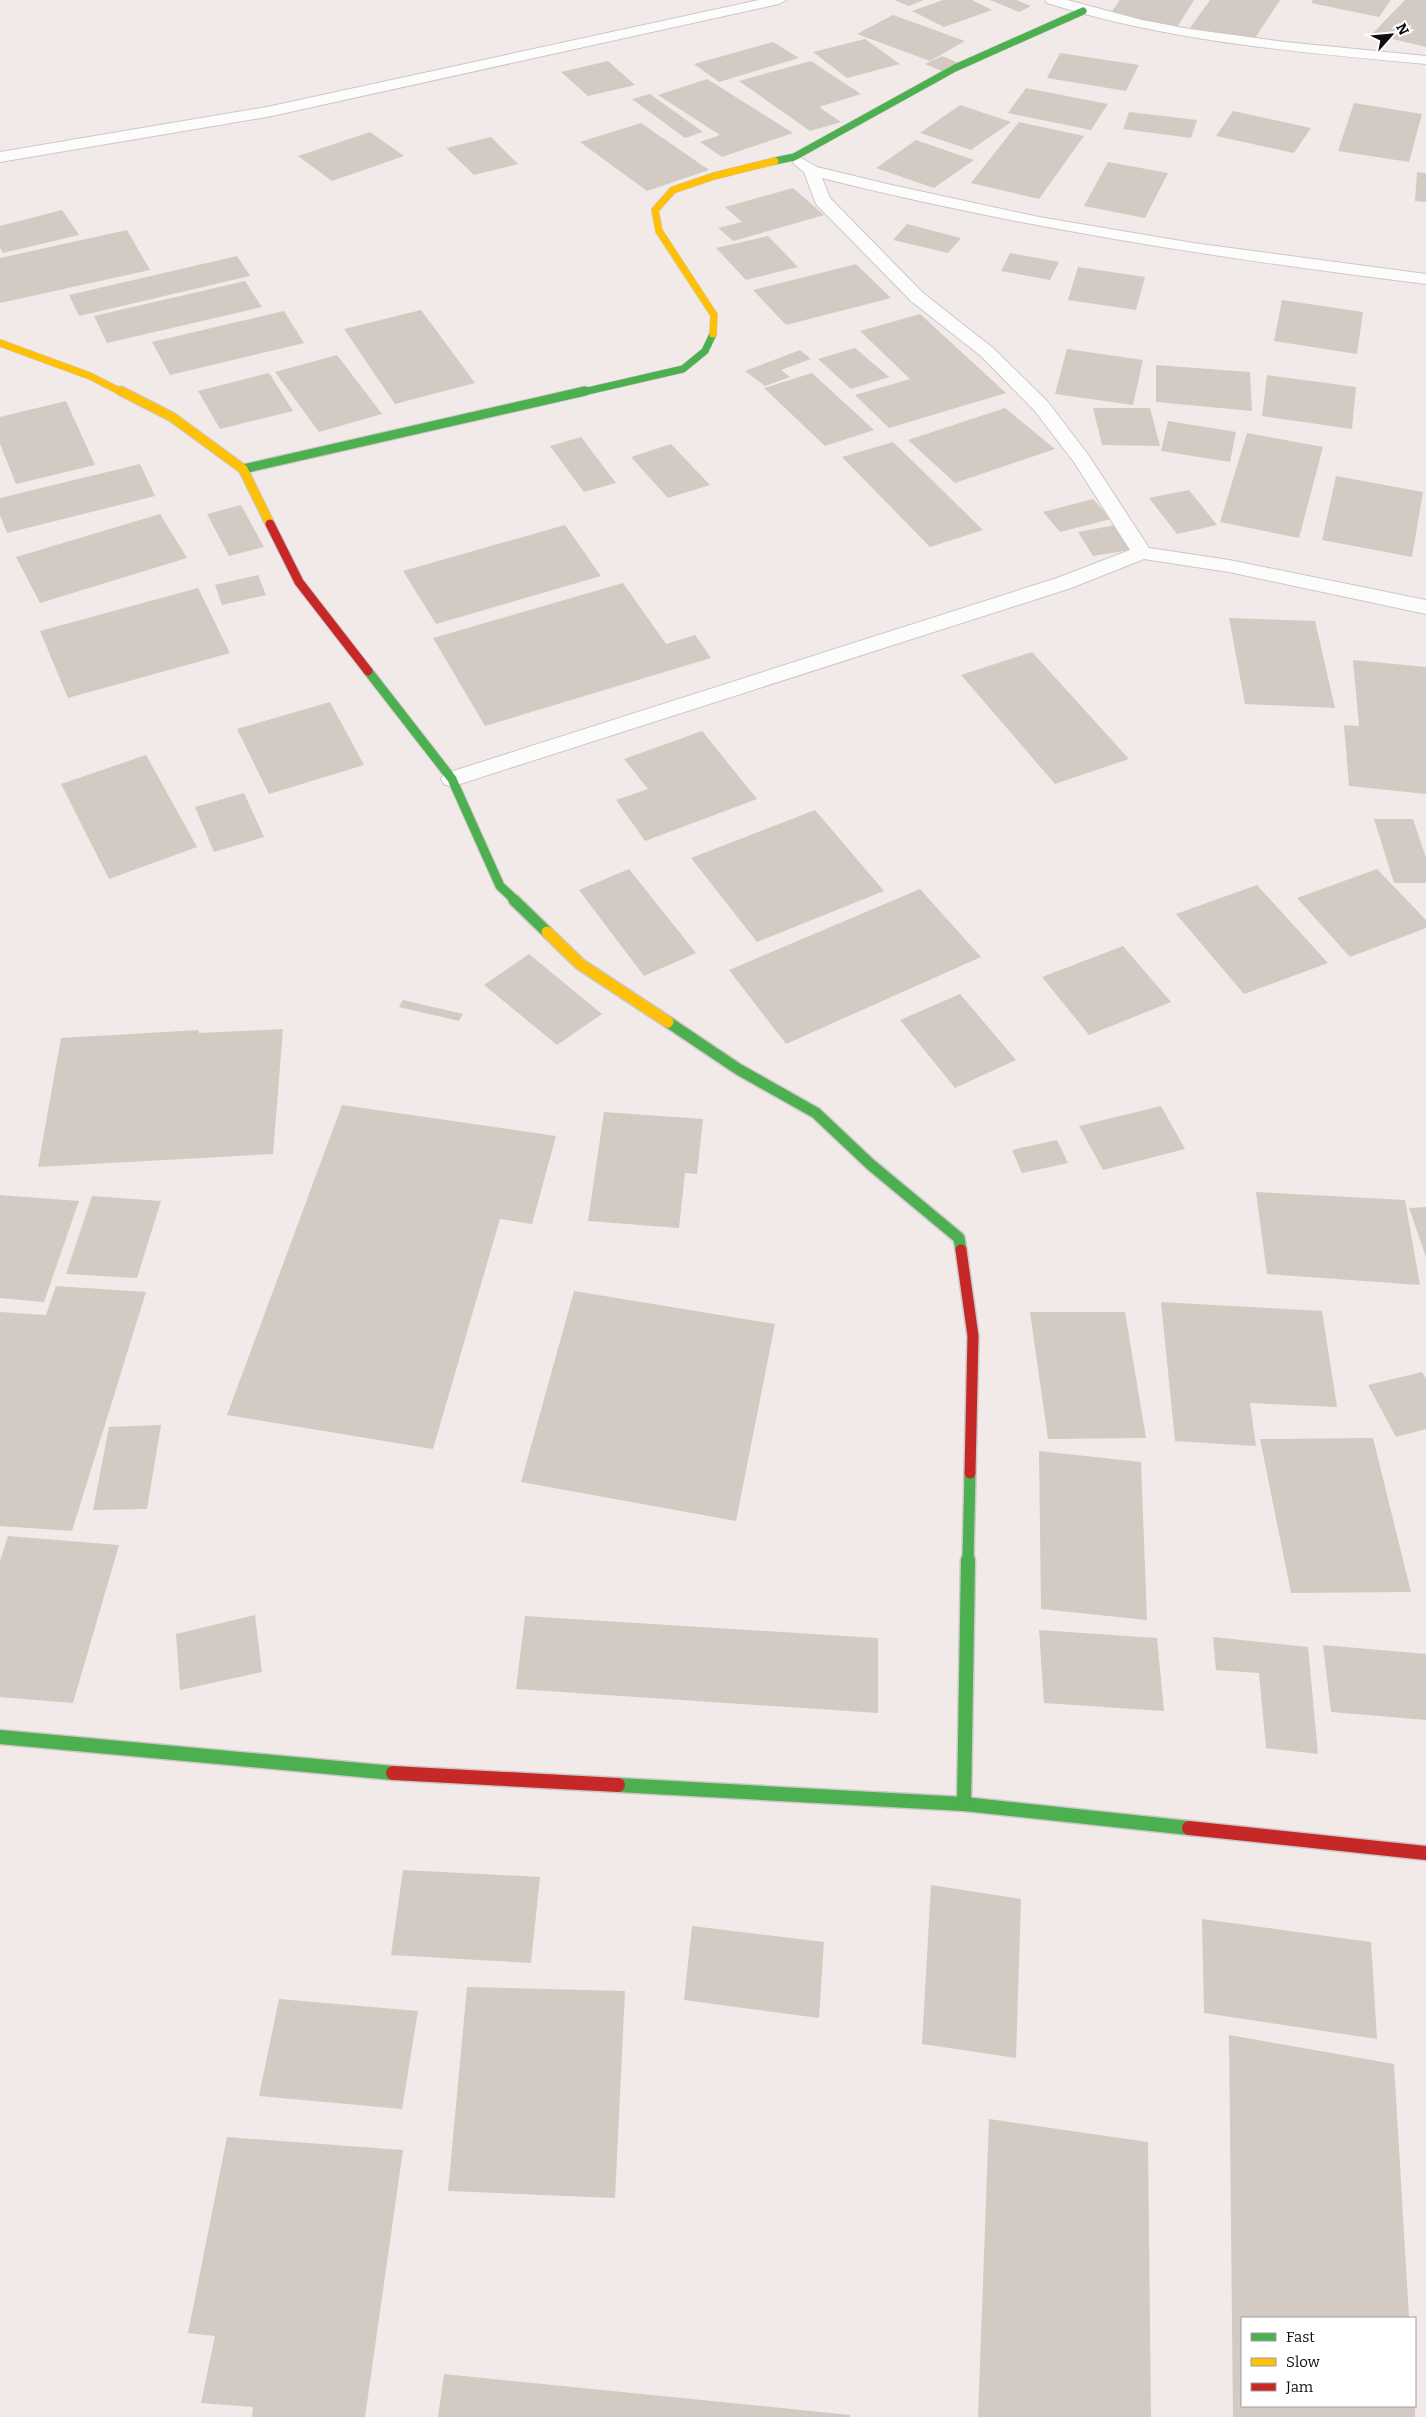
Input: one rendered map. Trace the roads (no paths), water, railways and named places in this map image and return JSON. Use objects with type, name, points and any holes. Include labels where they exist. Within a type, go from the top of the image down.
[{"type":"street","points":[[0,157],[268,112],[779,0]]},
{"type":"street","points":[[1052,0],[1083,11],[1151,27],[1254,42],[1426,60]]},
{"type":"street","points":[[243,469],[683,369],[705,351],[713,334],[714,316],[659,231],[656,210],[673,190],[714,176],[794,157],[955,68],[1083,11]]},
{"type":"street","points":[[794,157],[811,170],[889,191],[1088,231],[1200,249],[1426,279]]},
{"type":"street","points":[[811,170],[822,200],[910,291],[987,352],[1041,406],[1082,460],[1142,552]]},
{"type":"street","points":[[0,343],[90,376],[164,413],[243,469],[299,582],[452,779],[500,886],[580,964],[738,1069],[816,1113],[870,1164],[959,1238],[973,1336],[964,1804]]},
{"type":"street","points":[[452,779],[1064,583],[1142,552],[1229,566],[1426,607]]},
{"type":"street","points":[[0,1736],[373,1772],[964,1804],[1426,1853]]}]
